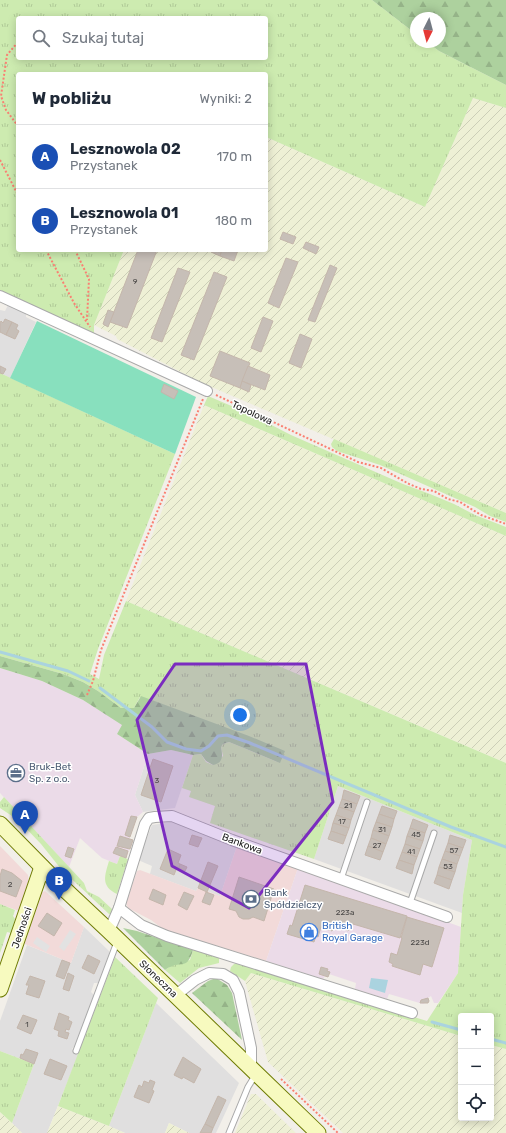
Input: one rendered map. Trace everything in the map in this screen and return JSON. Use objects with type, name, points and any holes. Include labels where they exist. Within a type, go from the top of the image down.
[{"type":"main road","name":"Słoneczna","points":[[0,824],[42,867],[318,1133]]},
{"type":"main road","name":"Jedności","points":[[0,989],[42,867]]},
{"type":"street","points":[[0,296],[207,391]]},
{"type":"street","name":"Bankowa","points":[[114,935],[119,908],[145,824],[149,818],[172,816],[232,840],[448,917]]},
{"type":"street","points":[[119,908],[142,925],[160,934],[412,1013]]},
{"type":"street","points":[[223,974],[228,956]]},
{"type":"street","points":[[176,995],[195,980],[209,974],[223,974],[232,980],[239,992],[251,1048],[254,1071]]},
{"type":"lane","points":[[341,879],[366,802]]},
{"type":"lane","points":[[410,904],[434,833]]},
{"type":"lane","points":[[76,1051],[114,935]]},
{"type":"lane","points":[[229,1133],[254,1071]]},
{"type":"path","points":[[16,44],[7,55],[1,96],[6,110],[16,123]]},
{"type":"path","points":[[0,160],[16,191]]},
{"type":"path","points":[[47,252],[74,303],[102,343]]},
{"type":"path","points":[[76,252],[89,278],[87,322]]},
{"type":"path","points":[[87,695],[93,681],[101,650],[207,391]]},
{"type":"path","name":"Topolowa","points":[[207,391],[358,462],[382,468],[409,484],[421,489],[434,491],[448,499],[460,502],[481,515],[506,524]]},
{"type":"highlighted area","points":[[175,664],[306,664],[333,802],[249,908],[172,866],[137,720]]},
{"type":"shaded area","points":[[8,305],[26,313],[26,317],[36,322],[10,378],[0,373],[0,310],[5,311]]},
{"type":"shaded area","points":[[0,668],[42,681],[83,700],[123,725],[117,734],[148,754],[135,795],[143,812],[137,817],[129,839],[133,840],[126,858],[120,856],[117,864],[102,858],[80,838],[69,867],[0,793]]},
{"type":"shaded area","points":[[171,750],[193,755],[175,808],[143,812],[135,795],[148,754]]},
{"type":"shaded area","points":[[338,786],[472,840],[463,895],[462,913],[314,859]]},
{"type":"shaded area","points":[[172,822],[237,846],[220,896],[198,888],[196,891],[150,874],[152,866],[138,860],[152,825]]},
{"type":"shaded area","points":[[0,846],[28,875],[29,885],[19,911],[0,904]]},
{"type":"shaded area","points":[[237,846],[298,868],[266,961],[163,929],[151,920],[128,908],[126,903],[137,871],[140,870],[196,891],[198,888],[220,896]]},
{"type":"shaded area","points":[[298,868],[461,927],[458,973],[438,1003],[434,1003],[431,996],[428,998],[429,1001],[423,1004],[389,994],[387,999],[355,989],[356,983],[329,974],[328,977],[325,976],[323,979],[266,961]]},
{"type":"shaded area","points":[[45,891],[84,927],[71,963],[23,942],[41,893]]},
{"type":"shaded area","points":[[84,927],[109,951],[110,955],[99,983],[94,983],[91,992],[94,995],[76,1044],[72,1049],[79,1053],[47,1133],[22,1133],[12,1123],[34,1064],[0,1051],[0,1021],[27,945],[71,963]]},
{"type":"shaded area","points":[[70,930],[76,934],[64,951],[59,947]]},
{"type":"shaded area","points":[[37,937],[50,946],[46,952],[33,943]]},
{"type":"shaded area","points":[[156,1003],[239,1083],[216,1133],[189,1133],[169,1123],[165,1133],[125,1133],[109,1126]]},
{"type":"green space","points":[[0,0],[372,0],[410,29],[410,48],[435,48],[506,85],[506,108],[473,98],[425,207],[268,138],[268,72],[16,72],[16,252],[123,252],[94,325],[94,334],[0,290]]},
{"type":"green space","points":[[372,0],[506,0],[506,85],[435,48],[446,48],[446,12],[410,12],[410,29]]},
{"type":"green space","points":[[473,98],[506,108],[506,513],[202,383],[117,339],[116,336],[94,325],[123,252],[268,252],[268,138],[425,207]]},
{"type":"green space","points":[[37,321],[196,397],[175,454],[10,378]]},
{"type":"green space","points":[[0,373],[175,454],[98,649],[90,674],[99,679],[104,655],[126,601],[506,763],[506,1049],[494,1046],[494,1013],[458,1013],[458,1035],[251,973],[245,981],[230,971],[234,964],[238,963],[427,1021],[458,973],[463,895],[472,840],[338,786],[314,859],[210,823],[215,806],[189,797],[191,791],[182,788],[193,755],[201,754],[206,762],[213,765],[223,756],[221,747],[223,744],[229,742],[280,763],[140,697],[134,708],[121,708],[83,682],[63,674],[0,656]]},
{"type":"green space","points":[[208,396],[248,413],[291,435],[506,527],[506,536],[204,405]]},
{"type":"green space","points":[[204,405],[506,536],[506,763],[126,601]]},
{"type":"green space","points":[[334,439],[506,513],[506,522],[380,465],[337,451],[331,444]]},
{"type":"green space","points":[[0,656],[63,674],[83,682],[121,708],[134,708],[141,696],[285,751],[280,763],[229,742],[223,744],[221,747],[222,759],[219,763],[213,765],[206,761],[201,754],[193,755],[171,750],[148,754],[117,734],[122,725],[83,700],[42,681],[0,668]]},
{"type":"green space","points":[[4,797],[84,883],[87,891],[99,897],[112,909],[112,914],[109,914],[61,869],[41,844],[18,820],[0,808],[0,802]]},
{"type":"green space","points":[[120,856],[128,859],[117,894],[106,884],[105,875],[109,861],[117,864]]},
{"type":"green space","points":[[0,904],[15,910],[13,916],[15,919],[11,933],[7,932],[0,953]]},
{"type":"green space","points":[[123,928],[137,931],[193,950],[188,961],[165,970]]},
{"type":"green space","points":[[193,950],[219,957],[219,963],[199,968],[180,983],[165,970],[172,965],[190,960]]},
{"type":"green space","points":[[115,957],[158,998],[109,1126],[58,1106]]},
{"type":"green space","points":[[251,973],[458,1035],[458,1121],[494,1121],[494,1046],[506,1049],[506,1133],[343,1133],[268,1062],[245,981]]},
{"type":"green space","points":[[216,978],[227,985],[232,993],[242,1040],[192,993],[208,981]]},
{"type":"green space","points":[[0,1051],[34,1064],[12,1123],[0,1112]]},
{"type":"green space","points":[[251,1094],[256,1094],[296,1133],[235,1133]]},
{"type":"green space","points":[[58,1106],[109,1126],[125,1133],[47,1133]]},
{"type":"green space","points":[[0,1112],[12,1123],[22,1133],[0,1133]]},
{"type":"green space","points":[[169,1123],[189,1133],[165,1133]]},
{"type":"water","points":[[371,978],[388,980],[385,993],[369,988]]},
{"type":"building","points":[[283,232],[296,237],[293,244],[280,239]]},
{"type":"building","points":[[306,242],[319,247],[316,254],[303,248]]},
{"type":"building","points":[[137,252],[156,252],[127,328],[110,322]]},
{"type":"building","points":[[211,252],[221,252],[220,256]]},
{"type":"building","points":[[221,252],[237,252],[234,261],[220,256]]},
{"type":"building","points":[[286,258],[298,262],[279,308],[268,303]]},
{"type":"building","points":[[330,265],[337,268],[315,322],[308,320]]},
{"type":"building","points":[[178,268],[190,272],[162,342],[151,338]]},
{"type":"building","points":[[214,272],[227,277],[194,360],[181,355]]},
{"type":"building","points":[[108,310],[114,312],[108,327],[103,324]]},
{"type":"building","points":[[263,317],[273,321],[261,352],[251,348]]},
{"type":"building","points":[[5,319],[12,322],[6,335],[0,332],[0,323],[1,321],[3,323]]},
{"type":"building","points":[[12,322],[18,325],[16,329],[19,331],[15,339],[6,335]]},
{"type":"building","points":[[300,334],[312,339],[301,368],[289,363]]},
{"type":"building","points":[[220,351],[250,363],[240,388],[210,376]]},
{"type":"building","points":[[0,366],[6,369],[3,374],[0,373]]},
{"type":"building","points":[[248,366],[270,375],[265,390],[242,381]]},
{"type":"building","points":[[242,381],[251,385],[249,392],[240,388]]},
{"type":"building","points":[[164,384],[178,391],[174,399],[161,392]]},
{"type":"building","points":[[153,759],[173,766],[161,802],[141,795]]},
{"type":"building","points":[[17,765],[24,773],[18,780],[12,775],[13,773],[11,771]]},
{"type":"building","points":[[344,790],[360,796],[357,804],[342,799]]},
{"type":"building","points":[[342,799],[357,804],[354,812],[339,807]]},
{"type":"building","points":[[382,806],[397,811],[394,819],[379,814]]},
{"type":"building","points":[[339,807],[354,812],[351,820],[336,815]]},
{"type":"building","points":[[379,814],[394,819],[392,827],[376,822]]},
{"type":"building","points":[[336,815],[351,820],[349,828],[333,823]]},
{"type":"building","points":[[131,816],[137,817],[130,837],[125,835]]},
{"type":"building","points":[[413,819],[428,825],[425,833],[410,828]]},
{"type":"building","points":[[376,822],[392,827],[389,836],[373,830]]},
{"type":"building","points":[[333,823],[349,828],[346,836],[331,831]]},
{"type":"building","points":[[410,828],[425,833],[423,841],[407,836]]},
{"type":"building","points":[[373,830],[389,836],[386,844],[371,838]]},
{"type":"building","points":[[331,831],[346,836],[343,844],[328,839]]},
{"type":"building","points":[[192,835],[202,838],[198,847],[189,844]]},
{"type":"building","points":[[450,835],[466,840],[463,848],[448,843]]},
{"type":"building","points":[[120,836],[133,840],[130,849],[117,846]]},
{"type":"building","points":[[407,836],[423,841],[420,849],[405,844]]},
{"type":"building","points":[[371,838],[386,844],[383,852],[368,846]]},
{"type":"building","points":[[448,843],[463,848],[460,856],[445,851]]},
{"type":"building","points":[[405,844],[420,849],[417,857],[402,852]]},
{"type":"building","points":[[368,846],[383,852],[380,860],[365,855]]},
{"type":"building","points":[[68,847],[74,849],[71,858],[65,856]]},
{"type":"building","points":[[116,847],[128,851],[126,858],[113,853]]},
{"type":"building","points":[[168,849],[181,855],[178,863],[180,864],[179,868],[177,867],[174,875],[160,869]]},
{"type":"building","points":[[445,851],[460,856],[457,864],[442,859]]},
{"type":"building","points":[[402,852],[417,857],[414,865],[399,860]]},
{"type":"building","points":[[442,859],[457,864],[455,872],[439,867]]},
{"type":"building","points":[[399,860],[414,865],[412,874],[396,868]]},
{"type":"building","points":[[208,862],[218,866],[207,892],[198,888]]},
{"type":"building","points":[[180,864],[187,867],[185,871],[179,868]]},
{"type":"building","points":[[439,867],[455,872],[452,880],[437,875]]},
{"type":"building","points":[[2,869],[12,873],[22,881],[16,897],[0,891],[0,876]]},
{"type":"building","points":[[437,875],[452,880],[449,889],[434,883]]},
{"type":"building","name":"Bank Spółdzielczy","points":[[239,877],[274,889],[264,921],[253,917],[243,919],[239,917],[236,911],[229,909]]},
{"type":"building","points":[[305,885],[407,916],[400,938],[353,924],[348,931],[342,927],[341,929],[336,925],[332,931],[321,927],[318,937],[316,936],[314,942],[287,934],[290,925],[292,926]]},
{"type":"building","points":[[153,889],[166,895],[163,905],[149,899]]},
{"type":"building","points":[[184,892],[194,896],[187,910],[178,905]]},
{"type":"building","points":[[206,892],[214,895],[210,905],[202,902]]},
{"type":"building","points":[[47,913],[62,923],[54,936],[38,926]]},
{"type":"building","points":[[407,917],[444,928],[432,967],[423,964],[420,975],[392,966],[393,964],[389,962],[391,953],[397,955]]},
{"type":"building","points":[[88,955],[100,961],[94,974],[82,968]]},
{"type":"building","points":[[62,960],[70,963],[64,979],[56,976]]},
{"type":"building","points":[[321,967],[328,969],[327,971],[330,972],[328,977],[319,974]]},
{"type":"building","points":[[68,973],[74,976],[69,991],[63,989]]},
{"type":"building","points":[[30,976],[45,981],[39,998],[26,994],[29,985],[26,985]]},
{"type":"building","points":[[428,998],[428,1003],[420,1003],[421,1000]]},
{"type":"building","points":[[59,1013],[69,1017],[68,1020],[72,1022],[69,1030],[66,1029],[65,1032],[69,1033],[67,1039],[58,1036],[59,1031],[54,1029]]},
{"type":"building","points":[[23,1015],[37,1020],[31,1034],[17,1028]]},
{"type":"building","points":[[26,1049],[38,1053],[34,1064],[20,1058],[21,1054],[23,1055]]},
{"type":"building","points":[[183,1057],[201,1069],[194,1083],[183,1077],[182,1079],[174,1075]]},
{"type":"building","points":[[50,1059],[67,1066],[61,1080],[44,1074]]},
{"type":"building","points":[[150,1080],[155,1082],[152,1090],[154,1091],[149,1103],[134,1097],[139,1085],[142,1087],[144,1081],[149,1083]]},
{"type":"building","points":[[218,1096],[226,1100],[213,1128],[205,1124]]},
{"type":"building","points":[[205,1124],[213,1128],[211,1133],[200,1133]]},
{"type":"waterway","points":[[0,652],[68,671],[89,681]]},
{"type":"waterway","points":[[100,688],[152,727],[167,742],[186,749],[201,751],[209,746],[218,736],[227,735],[250,743],[451,827],[506,847]]},
{"type":"waterway","points":[[432,1022],[458,1029]]},
{"type":"waterway","points":[[494,1040],[506,1043]]},
{"type":"place","name":"Bruk-Bet Sp. z o.o.","points":[[16,773]]},
{"type":"place","name":"Lesznowola 02","points":[[25,834]]},
{"type":"place","name":"Bank Spółdzielczy","points":[[251,899]]},
{"type":"place","name":"Lesznowola 01","points":[[59,900]]},
{"type":"place","name":"British Royal Garage","points":[[309,932]]}]
